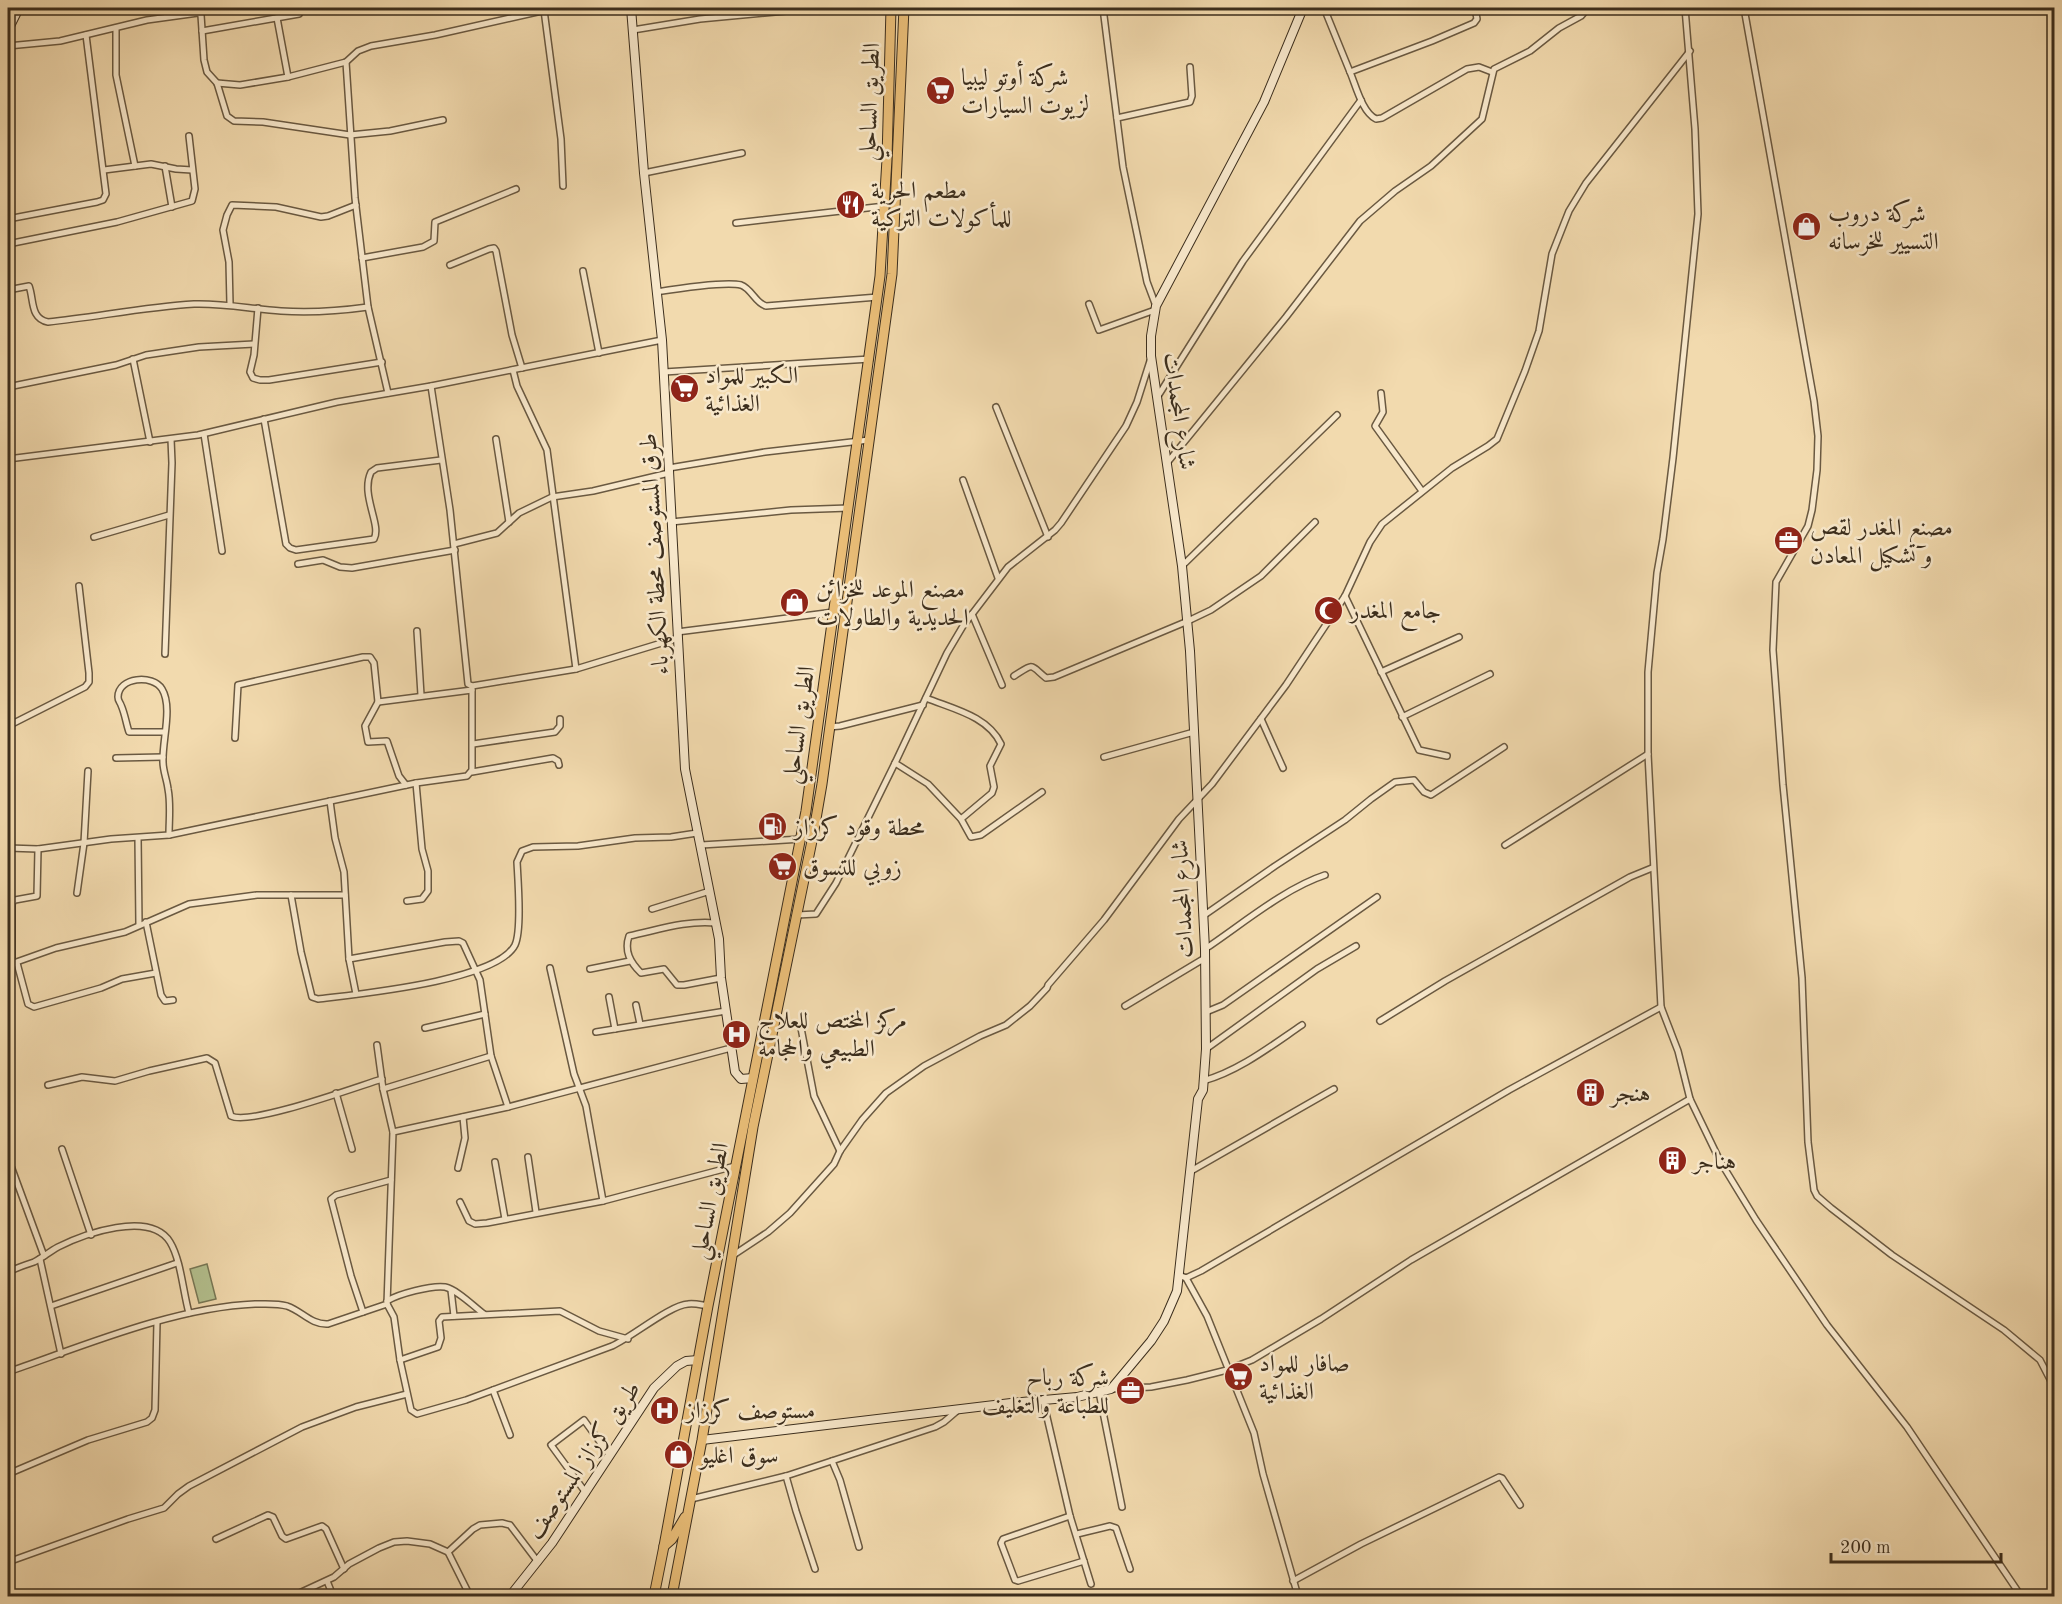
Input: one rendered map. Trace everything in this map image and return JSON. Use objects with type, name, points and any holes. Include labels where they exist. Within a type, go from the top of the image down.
[{"type":"highway","name":"الطريق الساحلي","points":[[672,1596],[702,1440],[758,1077],[802,838],[870,359],[883,248],[891,8]]},
{"type":"highway","name":"الطريق الساحلي","points":[[654,1596],[735,1166],[797,915],[813,836],[892,274],[904,8]]},
{"type":"highway","name":"الطريق الساحلي","points":[[664,1546],[672,1539],[689,1511]]},
{"type":"main road","points":[[8,30],[19,8]]},
{"type":"main road","name":"طرق المستوصف محطة الكهرباء","points":[[631,8],[644,173],[662,340],[685,769],[716,923],[721,978],[735,1072],[738,1078],[744,1080],[758,1077]]},
{"type":"main road","name":"شارع المجمدات","points":[[1111,1389],[1138,1360],[1164,1321],[1183,1276],[1198,1099],[1203,1090],[1206,1048],[1205,954],[1188,621],[1151,356],[1151,336],[1156,308],[1264,102],[1304,8]]},
{"type":"main road","name":"طريق كرزاز المستوصف","points":[[510,1596],[538,1562],[586,1493],[640,1407],[661,1380],[686,1361],[698,1360]]},
{"type":"main road","points":[[702,1440],[1089,1395],[1111,1389]]},
{"type":"street","points":[[217,83],[240,85],[288,77],[346,62],[358,51],[371,46],[435,35],[555,8]]},
{"type":"street","points":[[633,30],[700,19],[819,8]]},
{"type":"street","points":[[1089,304],[1100,330],[1156,308],[1147,282],[1126,186],[1103,8]]},
{"type":"street","points":[[1324,8],[1361,100],[1371,117],[1379,119],[1467,69],[1479,67],[1492,72]]},
{"type":"street","points":[[1350,72],[1474,23],[1477,19],[1474,8]]},
{"type":"street","points":[[1167,464],[1265,344],[1360,221],[1395,191],[1431,166],[1482,119],[1492,72],[1498,66],[1530,51],[1558,27],[1581,16],[1588,8]]},
{"type":"street","points":[[1685,8],[1690,51],[1698,214],[1672,470],[1655,594],[1648,672],[1648,754],[1661,1007],[1678,1051],[1690,1099],[1720,1161],[1762,1230],[1827,1325],[1907,1427],[2021,1596]]},
{"type":"street","points":[[1744,8],[1814,401],[1818,436],[1817,470],[1808,526],[1776,582],[1773,650],[1783,784],[1802,978],[1808,1142],[1814,1190],[1817,1196],[1867,1236],[2004,1330],[2040,1360],[2055,1387]]},
{"type":"street","points":[[544,10],[561,139],[563,186]]},
{"type":"street","points":[[8,46],[42,44],[147,20],[194,12],[201,15],[207,72],[217,83],[227,116],[234,122],[263,122],[350,135],[390,131],[443,120]]},
{"type":"street","points":[[202,31],[299,14]]},
{"type":"street","points":[[278,18],[288,77]]},
{"type":"street","points":[[116,28],[116,75],[135,166]]},
{"type":"street","points":[[8,219],[103,200],[106,194],[86,35]]},
{"type":"street","points":[[730,1257],[768,1232],[790,1214],[834,1164],[840,1151],[862,1120],[886,1093],[924,1066],[1006,1025],[1030,1006],[1104,920],[1179,819],[1212,784],[1261,720],[1345,596],[1375,534],[1389,517],[1452,468],[1488,446],[1500,433],[1539,331],[1552,254],[1569,211],[1586,183],[1690,51]]},
{"type":"street","points":[[346,62],[356,205],[368,307],[388,393]]},
{"type":"street","points":[[1117,118],[1190,102],[1192,96],[1190,67]]},
{"type":"street","points":[[1158,396],[1243,261],[1361,100]]},
{"type":"street","points":[[8,244],[117,222],[192,201],[195,196],[189,136]]},
{"type":"street","points":[[644,173],[742,153]]},
{"type":"street","points":[[104,170],[151,164],[192,170]]},
{"type":"street","points":[[165,166],[172,207]]},
{"type":"street","points":[[362,258],[423,247],[434,241],[435,222],[516,189]]},
{"type":"street","points":[[230,304],[229,262],[223,230],[232,205],[276,207],[328,216],[356,205]]},
{"type":"street","points":[[736,223],[885,206]]},
{"type":"street","points":[[450,265],[494,248],[512,335],[522,368]]},
{"type":"street","points":[[584,271],[599,353]]},
{"type":"street","points":[[656,292],[698,286],[739,285],[747,288],[760,303],[766,306],[878,297]]},
{"type":"street","points":[[8,290],[29,286],[36,314],[41,321],[48,322],[194,304],[230,304],[279,311],[317,312],[368,307]]},
{"type":"street","points":[[258,308],[251,376],[260,380],[382,362]]},
{"type":"street","points":[[8,459],[204,434],[337,402],[431,386],[662,340]]},
{"type":"street","points":[[8,387],[116,365],[146,355],[199,347],[254,344]]},
{"type":"street","points":[[797,915],[812,916],[820,911],[896,763],[954,640],[999,578],[1018,559],[1048,537],[1061,523],[1126,426],[1137,402],[1151,356]]},
{"type":"street","points":[[133,359],[150,442]]},
{"type":"street","points":[[664,372],[870,359]]},
{"type":"street","points":[[513,370],[526,407],[547,450],[576,669]]},
{"type":"street","points":[[431,386],[454,547],[466,680],[472,688],[472,772]]},
{"type":"street","points":[[1381,393],[1383,412],[1376,423],[1376,428],[1422,491]]},
{"type":"street","points":[[996,407],[1048,537]]},
{"type":"street","points":[[1182,566],[1337,415]]},
{"type":"street","points":[[264,419],[286,543],[290,548],[296,550],[372,541],[376,536],[367,486],[371,472],[377,468],[441,459]]},
{"type":"street","points":[[204,434],[222,551]]},
{"type":"street","points":[[165,654],[171,439]]},
{"type":"street","points":[[496,440],[509,522]]},
{"type":"street","points":[[298,564],[323,560],[340,567],[352,568],[454,547],[492,536],[501,531],[519,513],[552,496],[593,491],[669,471],[765,452],[870,440]]},
{"type":"street","points":[[963,480],[999,578]]},
{"type":"street","points":[[671,522],[791,510],[849,508]]},
{"type":"street","points":[[94,537],[169,515]]},
{"type":"street","points":[[1014,676],[1035,666],[1046,678],[1054,677],[1188,621],[1218,605],[1261,576],[1315,522]]},
{"type":"street","points":[[8,726],[88,684],[89,673],[79,586]]},
{"type":"street","points":[[1345,596],[1419,750],[1447,756]]},
{"type":"street","points":[[378,702],[576,669],[678,635],[834,612]]},
{"type":"street","points":[[972,614],[1002,685]]},
{"type":"street","points":[[417,632],[421,695]]},
{"type":"street","points":[[1381,672],[1459,637]]},
{"type":"street","points":[[235,738],[237,688],[241,683],[367,656],[373,659],[374,663],[378,702],[365,726],[368,742],[387,741],[399,776],[406,785]]},
{"type":"street","points":[[1402,717],[1490,674]]},
{"type":"street","points":[[165,732],[129,732],[123,708],[118,700],[123,687],[130,682],[147,680],[160,686],[165,699],[165,732],[163,757],[169,799],[169,835]]},
{"type":"street","points":[[926,698],[974,717],[993,731],[1001,744],[990,766],[992,793],[962,819]]},
{"type":"street","points":[[829,727],[922,705]]},
{"type":"street","points":[[473,744],[555,732],[560,726],[560,719]]},
{"type":"street","points":[[1261,720],[1283,768]]},
{"type":"street","points":[[1104,757],[1194,732]]},
{"type":"street","points":[[1203,916],[1345,820],[1395,782],[1414,780],[1424,792],[1431,795],[1504,747]]},
{"type":"street","points":[[1505,844],[1648,754]]},
{"type":"street","points":[[116,758],[163,757]]},
{"type":"street","points":[[8,848],[38,849],[169,835],[416,783],[467,776],[472,772],[553,758],[558,761],[559,765]]},
{"type":"street","points":[[896,763],[928,784],[962,819],[971,837],[981,835],[1042,792]]},
{"type":"street","points":[[77,893],[84,843],[88,771]]},
{"type":"street","points":[[407,901],[422,899],[428,886],[416,783]]},
{"type":"street","points":[[330,801],[335,838],[344,872],[350,959],[356,994]]},
{"type":"street","points":[[291,895],[310,994],[318,999],[401,988],[497,963],[514,947],[517,940],[517,862],[522,851],[533,847],[579,846],[635,838],[671,837],[697,833]]},
{"type":"street","points":[[138,838],[139,926]]},
{"type":"street","points":[[701,845],[802,838]]},
{"type":"street","points":[[38,849],[37,896],[15,900],[12,903],[12,964],[28,1004],[34,1007],[101,988],[122,979],[156,973]]},
{"type":"street","points":[[1380,1021],[1445,981],[1630,877],[1653,868]]},
{"type":"street","points":[[1125,1006],[1205,954],[1291,891],[1310,880],[1325,875]]},
{"type":"street","points":[[652,909],[710,891]]},
{"type":"street","points":[[12,964],[56,948],[125,932],[189,904],[245,896],[345,895]]},
{"type":"street","points":[[1206,1012],[1223,1005],[1377,897]]},
{"type":"street","points":[[146,922],[163,999],[173,1000]]},
{"type":"street","points":[[716,923],[699,922],[678,925],[629,936],[628,951],[630,961],[642,974],[664,969],[677,985],[721,978]]},
{"type":"street","points":[[350,959],[459,941],[463,943],[480,980],[491,1056],[508,1107]]},
{"type":"street","points":[[1206,1048],[1317,969],[1356,946]]},
{"type":"street","points":[[590,969],[630,961]]},
{"type":"street","points":[[550,968],[574,1074],[586,1106],[603,1201]]},
{"type":"street","points":[[609,997],[615,1029]]},
{"type":"street","points":[[636,1005],[640,1024]]},
{"type":"street","points":[[1298,1596],[1254,1434],[1207,1316],[1183,1276],[1509,1090],[1661,1007]]},
{"type":"street","points":[[596,1032],[726,1011]]},
{"type":"street","points":[[425,1028],[485,1014]]},
{"type":"street","points":[[1203,1081],[1216,1078],[1302,1025]]},
{"type":"street","points":[[801,1028],[814,1096],[840,1151]]},
{"type":"street","points":[[377,1045],[383,1089],[393,1132],[387,1303],[394,1317],[400,1360],[411,1410],[417,1414],[466,1400],[587,1356],[628,1339],[678,1307],[687,1304],[708,1306]]},
{"type":"street","points":[[393,1132],[508,1107],[731,1048]]},
{"type":"street","points":[[383,1089],[491,1056]]},
{"type":"street","points":[[48,1085],[82,1077],[115,1081],[207,1058],[215,1063],[229,1111],[234,1118],[243,1119],[264,1115],[382,1079]]},
{"type":"street","points":[[1191,1171],[1334,1089]]},
{"type":"street","points":[[336,1093],[352,1149]]},
{"type":"street","points":[[1111,1389],[1151,1387],[1227,1370],[1252,1360],[1358,1296],[1411,1260],[1690,1099]]},
{"type":"street","points":[[458,1168],[465,1138],[464,1117]]},
{"type":"street","points":[[62,1149],[68,1173],[91,1235]]},
{"type":"street","points":[[528,1157],[537,1212]]},
{"type":"street","points":[[8,1158],[42,1258],[61,1354]]},
{"type":"street","points":[[495,1162],[505,1219]]},
{"type":"street","points":[[460,1202],[467,1220],[472,1223],[487,1223],[603,1201],[735,1166]]},
{"type":"street","points":[[363,1312],[351,1276],[332,1199],[336,1195],[391,1180]]},
{"type":"street","points":[[8,1272],[42,1258],[58,1247],[91,1235],[133,1226],[155,1228],[164,1234],[170,1243],[189,1314]]},
{"type":"street","points":[[51,1306],[177,1263]]},
{"type":"street","points":[[8,1372],[157,1322],[234,1306],[278,1304],[320,1324],[328,1324],[387,1303],[395,1296],[419,1289],[445,1287],[484,1314]]},
{"type":"street","points":[[451,1290],[454,1316]]},
{"type":"street","points":[[400,1360],[435,1350],[440,1344],[440,1319],[442,1317],[563,1312],[599,1331],[628,1339]]},
{"type":"street","points":[[8,1474],[88,1440],[147,1422],[152,1418],[155,1410],[157,1322]]},
{"type":"street","points":[[493,1390],[510,1434]]},
{"type":"street","points":[[1099,1392],[1122,1507]]},
{"type":"street","points":[[8,1562],[164,1508],[189,1486],[302,1427],[356,1407],[407,1394]]},
{"type":"street","points":[[1043,1400],[1070,1515],[1091,1584]]},
{"type":"street","points":[[691,1499],[786,1476],[935,1427],[958,1410]]},
{"type":"street","points":[[586,1493],[551,1444],[584,1420],[610,1456]]},
{"type":"street","points":[[832,1461],[840,1480],[859,1547]]},
{"type":"street","points":[[786,1476],[815,1569]]},
{"type":"street","points":[[1293,1581],[1371,1539],[1499,1477],[1502,1478],[1520,1505]]},
{"type":"street","points":[[216,1539],[268,1515],[273,1517],[282,1536],[286,1539],[322,1526],[344,1569]]},
{"type":"street","points":[[1070,1515],[1003,1539],[1001,1543],[1015,1580],[1018,1581],[1084,1561]]},
{"type":"street","points":[[448,1552],[473,1528],[502,1523],[510,1525],[538,1562]]},
{"type":"street","points":[[1077,1534],[1110,1527],[1116,1528],[1130,1569]]},
{"type":"street","points":[[293,1596],[327,1581],[359,1558],[394,1542],[421,1541],[448,1552],[470,1596]]},
{"type":"street","points":[[327,1581],[333,1596]]},
{"type":"green space","points":[[207,1264],[216,1299],[199,1303],[190,1269]]},
{"type":"place","name":"شركة أوتو ليبيا لزيوت السيارات","points":[[940,91]]},
{"type":"place","name":"مطعم الحرية للمأكولات التركية","points":[[850,204]]},
{"type":"place","name":"شركة دروب التسيير للخرسانه","points":[[1807,227]]},
{"type":"place","name":"الكبير للمواد الغذائية","points":[[684,389]]},
{"type":"place","name":"مصنع المغدر لقص و تشكيل المعادن","points":[[1789,541]]},
{"type":"place","name":"مصنع الموعد للخزائن الحديدية والطاولات","points":[[795,603]]},
{"type":"place","name":"جامع المغدر","points":[[1329,610]]},
{"type":"place","name":"محطة وقود كرزاز","points":[[773,827]]},
{"type":"place","name":"زوبي للتسوق","points":[[782,867]]},
{"type":"place","name":"مركز المختص للعلاج الطبيعي والحجامة","points":[[737,1034]]},
{"type":"place","name":"هنجر","points":[[1590,1093]]},
{"type":"place","name":"هناجر","points":[[1672,1161]]},
{"type":"place","name":"صافار للمواد الغذائية","points":[[1238,1377]]},
{"type":"place","name":"شركة رباح للطباعة والتغليف","points":[[1130,1391]]},
{"type":"place","name":"مستوصف كرزاز","points":[[665,1410]]},
{"type":"place","name":"سوق اغليو","points":[[679,1455]]}]
